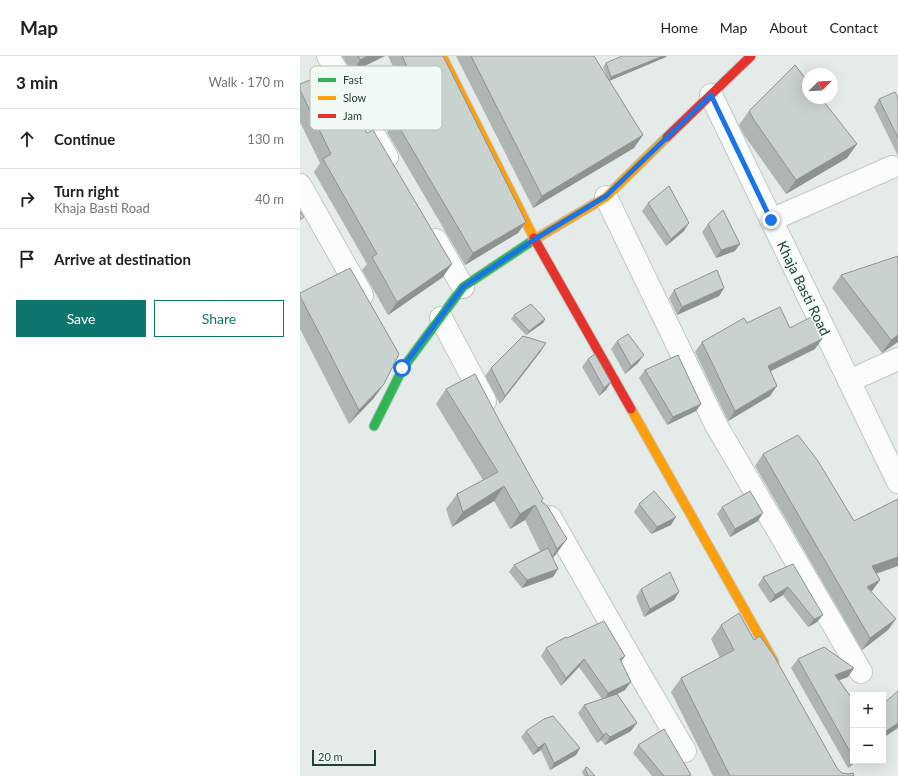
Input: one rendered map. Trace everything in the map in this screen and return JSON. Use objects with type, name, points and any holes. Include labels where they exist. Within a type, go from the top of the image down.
[{"type":"street","points":[[328,56],[334,66]]},
{"type":"street","points":[[442,56],[535,239],[780,673]]},
{"type":"street","points":[[374,426],[402,368],[463,287],[535,239],[606,196],[751,56]]},
{"type":"street","name":"Khaja Basti Road","points":[[711,95],[849,381],[895,468]]},
{"type":"street","points":[[371,130],[396,172]]},
{"type":"street","points":[[771,220],[892,168]]},
{"type":"street","points":[[300,185],[372,314]]},
{"type":"street","points":[[606,196],[716,425],[861,672]]},
{"type":"street","points":[[427,226],[463,287]]},
{"type":"street","points":[[441,318],[493,417]]},
{"type":"street","points":[[391,348],[402,368]]},
{"type":"street","points":[[849,381],[898,360]]},
{"type":"street","points":[[539,498],[643,680],[686,751]]},
{"type":"building","points":[[358,56],[368,56],[360,60]]},
{"type":"building","points":[[402,56],[443,56],[526,222],[473,253],[401,130],[442,130],[442,66],[407,66]]},
{"type":"building","points":[[471,56],[594,56],[643,135],[542,196]]},
{"type":"building","points":[[622,56],[663,56],[611,77],[606,63]]},
{"type":"building","points":[[795,65],[802,74],[802,104],[826,104],[857,144],[796,180],[749,111]]},
{"type":"building","points":[[310,80],[310,111],[300,90],[300,84]]},
{"type":"building","points":[[895,92],[898,98],[898,138],[879,99]]},
{"type":"building","points":[[319,130],[365,130],[367,133],[373,130],[452,264],[397,302],[372,257],[377,254],[323,159],[331,154]]},
{"type":"building","points":[[669,186],[689,223],[671,239],[648,203]]},
{"type":"building","points":[[723,210],[740,244],[721,250],[708,224]]},
{"type":"building","points":[[300,211],[304,217],[300,220]]},
{"type":"building","points":[[898,256],[898,335],[891,340],[841,275]]},
{"type":"building","points":[[350,268],[399,354],[384,384],[359,410],[300,296],[300,293]]},
{"type":"building","points":[[717,270],[724,288],[682,307],[674,290]]},
{"type":"building","points":[[531,304],[545,319],[529,331],[514,315]]},
{"type":"building","points":[[780,307],[790,328],[811,317],[822,339],[768,366],[777,386],[735,411],[702,342],[744,318],[747,323]]},
{"type":"building","points":[[628,334],[644,355],[631,366],[617,341]]},
{"type":"building","points":[[523,336],[546,343],[505,396],[491,368]]},
{"type":"building","points":[[595,354],[611,382],[604,388],[588,359]]},
{"type":"building","points":[[678,355],[701,404],[673,417],[645,370]]},
{"type":"building","points":[[475,374],[543,499],[541,501],[548,507],[567,539],[557,549],[535,505],[520,514],[504,486],[463,512],[457,494],[498,472],[446,389]]},
{"type":"building","points":[[798,435],[818,461],[854,521],[898,499],[898,557],[872,566],[880,580],[867,587],[896,619],[870,638],[763,454]]},
{"type":"building","points":[[654,491],[676,517],[657,527],[639,504]]},
{"type":"building","points":[[750,491],[763,513],[735,529],[722,507]]},
{"type":"building","points":[[548,548],[558,569],[527,580],[514,565]]},
{"type":"building","points":[[793,564],[823,615],[814,619],[788,587],[775,595],[763,577]]},
{"type":"building","points":[[670,572],[679,592],[650,609],[641,589]]},
{"type":"building","points":[[739,613],[754,640],[760,636],[774,656],[837,768],[842,773],[853,773],[854,775],[730,776],[681,678],[734,650],[721,625]]},
{"type":"building","points":[[604,621],[625,656],[620,659],[631,682],[608,693],[584,659],[566,678],[546,648],[566,637],[567,638]]},
{"type":"building","points":[[824,647],[854,668],[835,675],[850,696],[850,752],[798,659]]},
{"type":"building","points":[[898,691],[898,723],[886,731],[886,728],[886,701]]},
{"type":"building","points":[[617,694],[637,723],[610,737],[606,733],[603,735],[584,705]]},
{"type":"building","points":[[553,716],[580,748],[554,763],[545,743],[538,748],[526,731],[544,719]]},
{"type":"building","points":[[664,729],[691,775],[664,776],[638,745]]},
{"type":"building","points":[[587,767],[595,776],[588,776],[585,768]]},
{"type":"traffic: fast","points":[[374,426],[403,368],[463,287],[532,241]]},
{"type":"traffic: slow","points":[[442,56],[534,238]]},
{"type":"traffic: slow","points":[[532,241],[606,197],[667,137]]},
{"type":"traffic: slow","points":[[631,409],[774,662]]},
{"type":"traffic: jam","points":[[667,137],[751,56]]},
{"type":"traffic: jam","points":[[534,238],[631,409]]},
{"type":"route","points":[[402,368],[463,287],[535,239],[606,196],[711,95],[771,220]]}]
